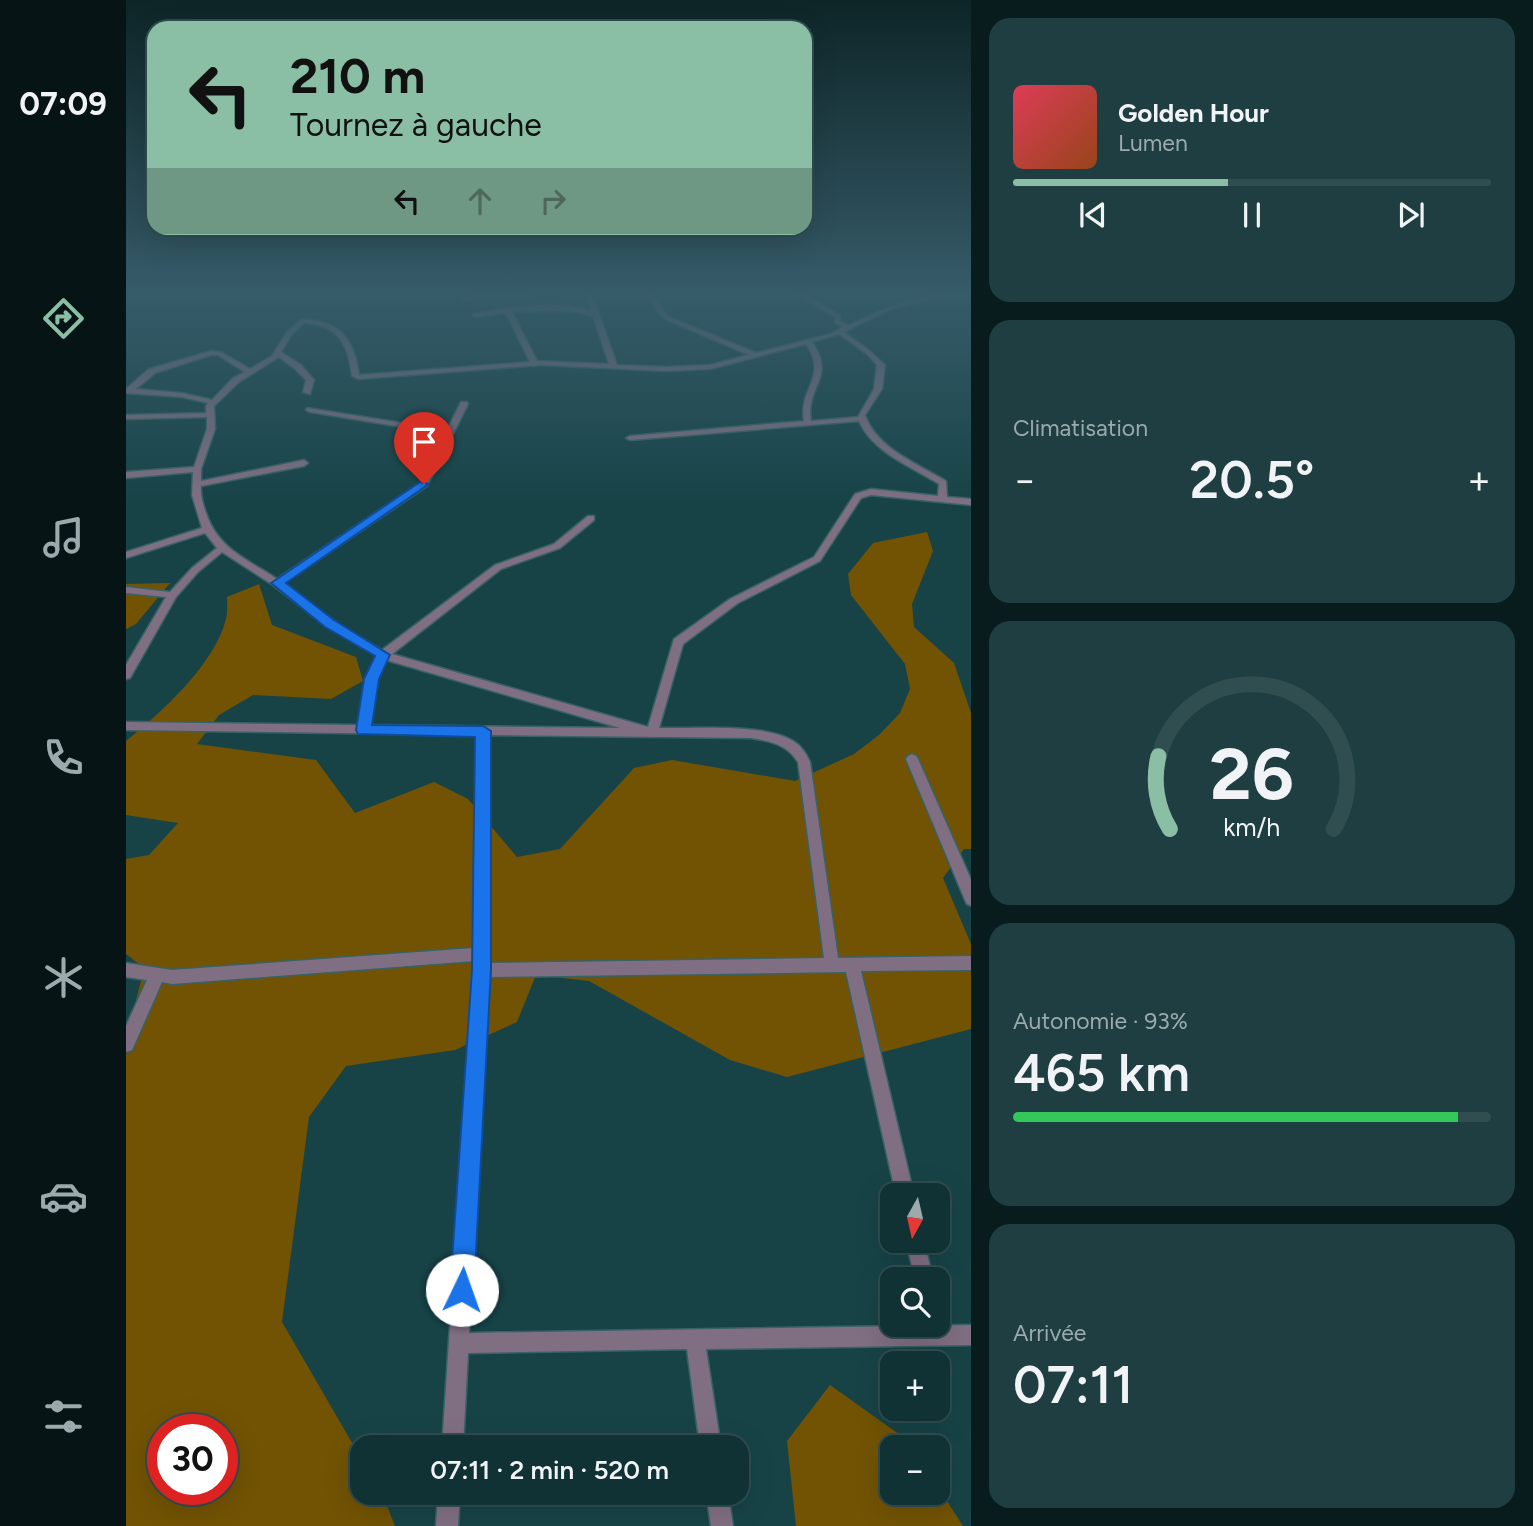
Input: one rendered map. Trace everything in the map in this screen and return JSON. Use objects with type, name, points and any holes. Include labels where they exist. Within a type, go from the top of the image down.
[{"type":"street","points":[[128,391],[152,371],[181,362]]},
{"type":"street","points":[[235,362],[251,372]]},
{"type":"street","points":[[265,362],[232,383],[210,406],[211,429],[197,469],[195,485],[206,530],[222,548],[277,583],[330,624],[383,655],[652,733]]},
{"type":"street","points":[[292,362],[310,380],[307,392]]},
{"type":"street","points":[[355,362],[358,377],[535,364],[692,368],[730,362]]},
{"type":"street","points":[[613,362],[614,366]]},
{"type":"street","points":[[808,424],[804,406],[817,382],[821,362]]},
{"type":"street","points":[[878,362],[881,365],[881,383],[864,406],[861,419],[873,438],[943,483],[942,500]]},
{"type":"street","points":[[128,391],[182,394],[213,402]]},
{"type":"street","points":[[277,583],[424,484],[464,404]]},
{"type":"street","points":[[310,410],[451,433]]},
{"type":"street","points":[[126,417],[211,415]]},
{"type":"street","points":[[630,438],[861,419]]},
{"type":"street","points":[[195,485],[304,463]]},
{"type":"street","points":[[126,475],[197,469]]},
{"type":"street","points":[[652,733],[674,651],[685,635],[734,601],[817,559],[862,493],[971,502]]},
{"type":"street","points":[[363,730],[371,679],[383,655],[498,567],[556,546],[591,518]]},
{"type":"street","points":[[126,555],[206,530]]},
{"type":"street","points":[[126,675],[172,595],[222,548]]},
{"type":"street","points":[[126,590],[172,595]]},
{"type":"street","points":[[126,726],[751,734],[772,737],[790,744],[800,752],[804,762],[832,965]]},
{"type":"street","points":[[453,1435],[482,962],[483,731]]},
{"type":"street","points":[[912,759],[971,900]]},
{"type":"street","points":[[126,970],[157,976],[482,962],[832,965],[971,963]]},
{"type":"street","points":[[852,965],[902,1183]]},
{"type":"street","points":[[126,1044],[157,976]]},
{"type":"street","points":[[459,1343],[695,1339],[880,1332]]},
{"type":"street","points":[[950,1332],[971,1335]]},
{"type":"street","points":[[695,1339],[709,1435]]},
{"type":"street","points":[[447,1526],[448,1505]]},
{"type":"street","points":[[719,1505],[722,1526]]},
{"type":"shaded area","points":[[927,532],[933,551],[912,604],[914,627],[954,663],[971,713],[971,849],[964,849],[943,878],[971,944],[971,1029],[787,1077],[730,1060],[589,981],[536,975],[517,1022],[455,1050],[346,1066],[309,1117],[282,1322],[350,1439],[350,1505],[387,1505],[395,1526],[126,1526],[126,1042],[144,968],[126,954],[126,859],[149,855],[178,823],[126,815],[126,741],[170,702],[211,653],[226,619],[227,597],[259,584],[272,625],[356,657],[363,681],[331,699],[253,695],[219,715],[197,744],[316,760],[355,813],[434,782],[468,799],[517,857],[560,849],[634,768],[672,760],[795,781],[854,754],[879,735],[900,713],[910,689],[905,664],[851,595],[848,574],[873,543]]},
{"type":"shaded area","points":[[170,583],[136,624],[126,629],[126,584]]},
{"type":"shaded area","points":[[830,1385],[900,1435],[880,1435],[880,1505],[950,1505],[963,1526],[796,1526],[787,1441]]},
{"type":"route","points":[[424,484],[277,583],[330,624],[383,655],[371,679],[363,730],[483,731],[481,970],[462,1290]]}]
